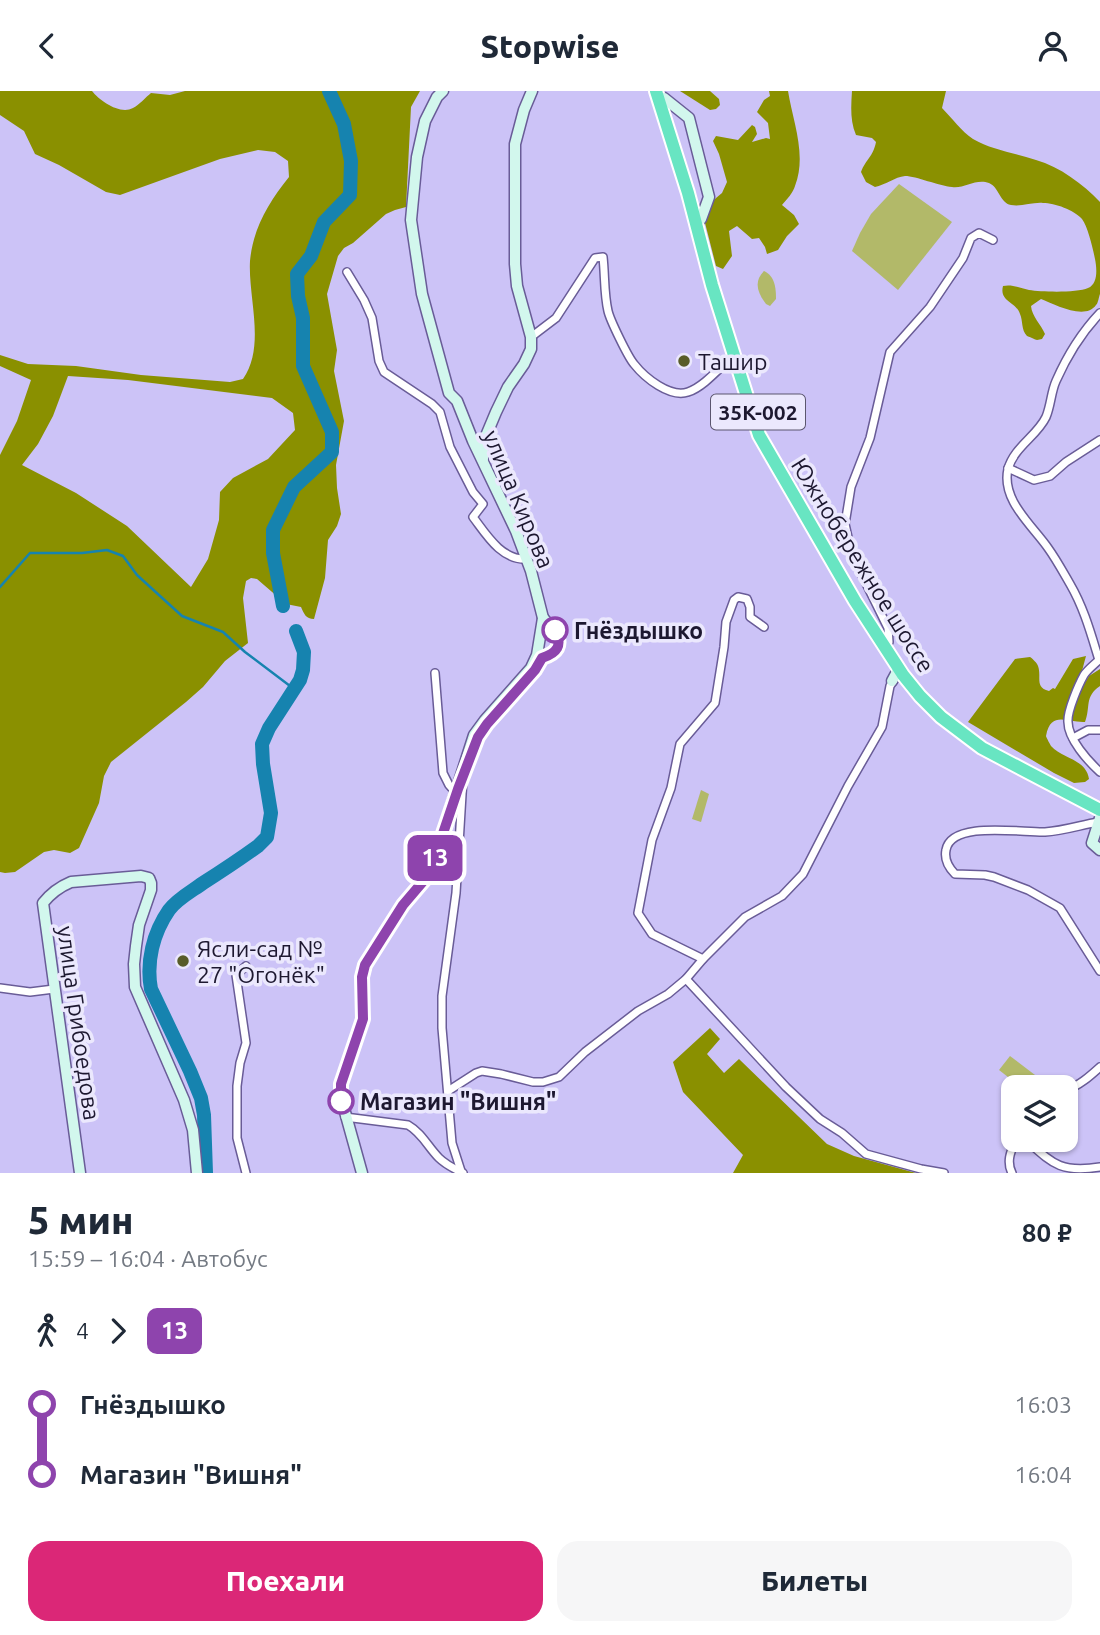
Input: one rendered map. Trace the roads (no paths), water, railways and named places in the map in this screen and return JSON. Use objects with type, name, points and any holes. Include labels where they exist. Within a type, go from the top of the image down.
[{"type":"highway","name":"Южнобережное шоссе","points":[[661,93],[712,285],[759,435],[896,677],[982,748],[1099,814]]},
{"type":"highway","name":"Южнобережное шоссе","points":[[661,93],[764,431],[865,604],[925,693],[953,720],[995,750],[1099,814]]},
{"type":"main road","name":"улица Кирова","points":[[362,1173],[340,1094],[363,1019],[362,977],[365,965],[403,905],[426,878],[474,736],[539,657],[543,618],[531,571],[516,531],[457,401],[449,393],[415,260],[411,220],[417,157],[425,121],[443,91]]},
{"type":"main road","points":[[483,463],[483,443],[496,412],[531,349],[531,337],[517,286],[515,264],[515,144],[532,91]]},
{"type":"main road","points":[[457,401],[473,428],[478,430],[484,428],[496,412]]},
{"type":"main road","points":[[457,791],[478,737],[487,724],[535,670],[539,657],[552,655],[556,650],[559,639],[555,630],[543,618]]},
{"type":"main road","points":[[1099,814],[1092,843],[1100,850]]},
{"type":"main road","name":"улица Грибоедова","points":[[80,1173],[43,903],[61,886],[71,882],[141,876],[149,878],[151,890],[135,946],[135,987],[184,1100],[193,1130],[197,1173]]},
{"type":"street","points":[[889,642],[888,628],[852,555],[845,524],[851,487],[870,438],[890,352],[930,307],[963,258],[971,238],[979,233],[993,240]]},
{"type":"street","points":[[531,337],[556,318],[595,258],[603,257],[608,313],[633,363],[656,384],[669,392],[690,392],[734,355]]},
{"type":"street","points":[[347,272],[372,318],[379,361],[384,372],[440,412],[450,447],[473,492],[483,503],[473,517],[495,545],[509,556],[526,559]]},
{"type":"street","points":[[1100,313],[1086,327],[1055,382],[1044,420],[1016,453],[1008,468],[1007,485],[1017,509],[1048,548],[1072,587],[1086,616],[1100,659],[1085,674],[1068,722],[1073,738],[1100,772]]},
{"type":"street","points":[[1008,468],[1034,480],[1050,476],[1100,440]]},
{"type":"street","points":[[704,958],[652,934],[638,913],[645,872],[652,840],[671,788],[680,744],[715,703],[726,622],[734,600],[738,597],[747,599],[750,617],[764,627]]},
{"type":"street","points":[[435,673],[443,773],[449,785],[457,791]]},
{"type":"street","points":[[448,1091],[482,1071],[533,1082],[559,1077],[585,1052],[638,1011],[668,994],[686,979],[745,917],[782,896],[803,874],[882,727],[896,677]]},
{"type":"street","points":[[1073,738],[1088,730],[1100,730]]},
{"type":"street","points":[[462,1172],[452,1143],[442,1028],[442,996],[456,893],[463,777]]},
{"type":"street","points":[[1099,814],[1047,832],[967,832],[950,840],[946,857],[948,866],[955,874],[994,877],[1028,890],[1060,908],[1100,971]]},
{"type":"street","points":[[246,966],[236,975],[246,1043],[237,1086],[237,1138],[246,1173]]},
{"type":"street","points":[[686,979],[778,1079],[820,1119],[842,1133],[866,1154],[944,1173]]},
{"type":"street","points":[[0,988],[30,992],[54,989]]},
{"type":"street","points":[[1078,1084],[1100,1067]]},
{"type":"street","points":[[345,1117],[408,1125],[417,1130],[439,1158],[462,1172]]},
{"type":"street","points":[[1010,1152],[1012,1173]]},
{"type":"street","points":[[1039,1152],[1059,1169],[1074,1173],[1100,1167]]},
{"type":"waterway","points":[[283,606],[273,553],[273,530],[294,487],[332,452],[332,432],[303,366],[303,318],[297,274],[311,256],[324,222],[350,195],[351,161],[344,124],[329,91]]},
{"type":"waterway","points":[[0,587],[30,553],[107,550],[123,556],[137,575],[182,616],[223,632],[294,689]]},
{"type":"waterway","points":[[206,1173],[201,1098],[151,989],[150,958],[159,928],[172,906],[267,837],[271,813],[262,744],[269,728],[300,680],[304,652],[296,631]]},
{"type":"place","name":"Ташир","points":[[684,361]]},
{"type":"place","name":"Гнёздышко","points":[[555,630]]},
{"type":"place","name":"Ясли-сад № 27 \"Огонёк\"","points":[[183,961]]},
{"type":"place","name":"Магазин \"Вишня\"","points":[[341,1101]]}]
